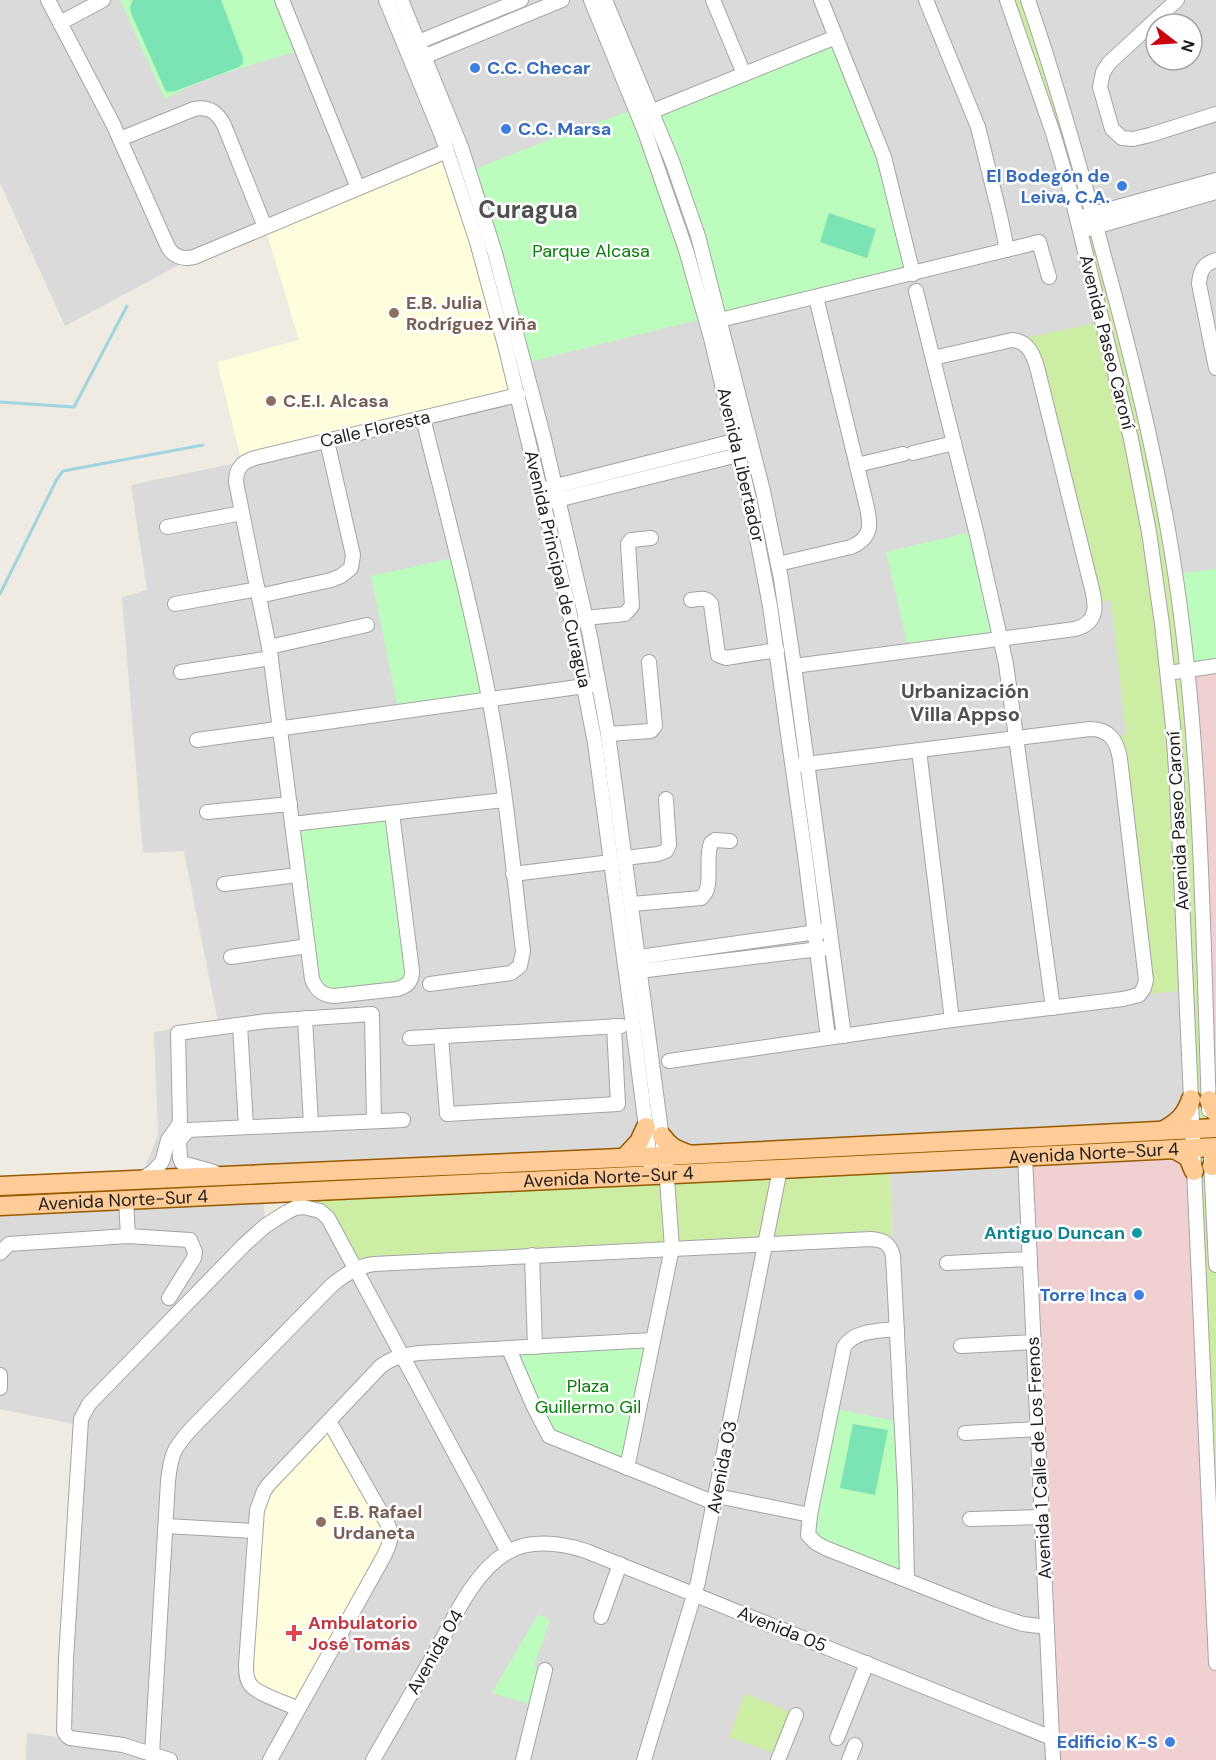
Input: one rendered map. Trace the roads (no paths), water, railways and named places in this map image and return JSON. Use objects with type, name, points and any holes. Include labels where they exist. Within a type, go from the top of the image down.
[{"type":"main road","points":[[1163,1130],[1182,1119],[1188,1110],[1206,1116]]},
{"type":"main road","name":"Avenida Norte-Sur 4","points":[[0,1186],[625,1157],[658,1165],[690,1154],[1163,1130],[1206,1116]]},
{"type":"main road","points":[[625,1157],[639,1142],[654,1132],[671,1147],[690,1154]]},
{"type":"main road","name":"Avenida Norte-Sur 4","points":[[0,1206],[308,1191],[658,1165],[780,1169],[1174,1149],[1188,1157],[1207,1156]]},
{"type":"street","points":[[48,0],[120,139],[167,245],[172,254],[176,256],[194,257],[447,151]]},
{"type":"street","points":[[60,23],[103,0]]},
{"type":"street","points":[[282,0],[358,188]]},
{"type":"street","name":"Avenida Principal de Curagua","points":[[386,0],[412,44]]},
{"type":"street","name":"Avenida Principal de Curagua","points":[[401,0],[412,44],[477,242],[518,395],[585,618],[600,684],[632,904],[633,965]]},
{"type":"street","points":[[412,44],[520,0]]},
{"type":"street","points":[[418,60],[562,0]]},
{"type":"street","name":"Avenida Libertador","points":[[591,0],[645,114],[672,161],[691,214],[720,320],[754,451],[778,564],[794,666],[800,765]]},
{"type":"street","name":"Avenida Libertador","points":[[605,0],[645,114],[655,158],[687,250],[739,455],[762,557],[777,650],[800,765],[824,948]]},
{"type":"street","points":[[713,0],[744,74]]},
{"type":"street","points":[[821,0],[884,158],[913,274]]},
{"type":"street","points":[[926,0],[978,127],[1007,250]]},
{"type":"street","name":"Avenida Paseo Caroní","points":[[1007,0],[1053,133],[1078,225],[1131,438],[1154,564],[1168,673],[1206,1116]]},
{"type":"street","name":"Avenida Paseo Caroní","points":[[1028,0],[1053,72],[1131,355],[1152,444],[1173,560],[1188,670],[1198,798],[1216,1663]]},
{"type":"street","points":[[1177,0],[1102,72],[1100,87],[1112,129],[1122,138],[1133,139],[1216,114]]},
{"type":"street","points":[[645,114],[836,37]]},
{"type":"street","name":"Avenida Principal de Curagua","points":[[418,60],[452,123],[483,210],[523,354],[595,742],[611,862],[633,965],[658,1165],[672,1248],[627,1468]]},
{"type":"street","points":[[120,139],[194,109],[204,108],[213,111],[224,125],[265,227]]},
{"type":"street","points":[[1078,225],[1216,180]]},
{"type":"street","points":[[1095,220],[1216,192]]},
{"type":"street","points":[[720,320],[1039,242],[1049,277]]},
{"type":"street","points":[[1216,260],[1204,266],[1199,284],[1216,368]]},
{"type":"street","points":[[916,291],[1006,664],[1053,1008]]},
{"type":"street","points":[[778,564],[851,547],[862,542],[870,525],[816,297]]},
{"type":"street","points":[[794,666],[1075,629],[1087,625],[1092,618],[1095,608],[1088,573],[1038,371],[1029,349],[1023,342],[1012,340],[933,358]]},
{"type":"street","name":"Calle Floresta","points":[[242,513],[236,482],[237,472],[242,463],[246,461],[518,395]]},
{"type":"street","points":[[423,418],[474,624],[489,700],[523,951],[522,962],[518,968],[506,974],[430,984]]},
{"type":"street","points":[[549,495],[750,437]]},
{"type":"street","points":[[175,604],[259,593],[331,580],[341,576],[351,567],[353,555],[327,441]]},
{"type":"street","points":[[857,465],[954,443]]},
{"type":"street","points":[[549,495],[754,451]]},
{"type":"street","points":[[167,527],[242,513],[270,653],[314,984],[318,991],[325,995],[397,989],[409,982],[412,971],[392,813]]},
{"type":"street","points":[[585,618],[625,614],[632,606],[628,544],[630,540],[651,538]]},
{"type":"street","points":[[691,600],[704,598],[711,603],[718,655],[726,658],[777,650]]},
{"type":"street","points":[[181,672],[270,653],[367,624]]},
{"type":"street","points":[[608,734],[651,731],[655,726],[649,662]]},
{"type":"street","points":[[1168,673],[1216,666]]},
{"type":"street","points":[[198,740],[600,684]]},
{"type":"street","points":[[669,1061],[952,1020],[1134,997],[1142,993],[1145,984],[1140,921],[1120,759],[1113,737],[1103,730],[1016,738],[800,765]]},
{"type":"street","points":[[919,750],[952,1020]]},
{"type":"street","points":[[625,858],[666,851],[669,845],[666,799]]},
{"type":"street","points":[[292,824],[504,800]]},
{"type":"street","points":[[207,812],[290,804]]},
{"type":"street","points":[[632,904],[701,898],[706,894],[709,886],[707,864],[711,843],[715,840],[730,840]]},
{"type":"street","points":[[513,874],[611,862]]},
{"type":"street","points":[[224,884],[298,875]]},
{"type":"street","points":[[633,965],[822,932]]},
{"type":"street","points":[[231,957],[308,946]]},
{"type":"street","points":[[824,948],[843,1036]]},
{"type":"street","points":[[633,965],[824,948]]},
{"type":"street","points":[[824,948],[828,1038]]},
{"type":"street","points":[[140,1180],[153,1172],[163,1159],[180,1120],[178,1033],[305,1018],[372,1014],[374,1121]]},
{"type":"street","points":[[305,1018],[311,1124]]},
{"type":"street","points":[[410,1038],[640,1024]]},
{"type":"street","points":[[240,1025],[246,1127]]},
{"type":"street","points":[[441,1036],[447,1114],[607,1105],[618,1104],[614,1026]]},
{"type":"street","points":[[173,1140],[192,1129],[403,1120]]},
{"type":"street","points":[[173,1140],[182,1163]]},
{"type":"street","name":"Avenida 1 Calle de Los Frenos","points":[[1025,1156],[1053,1760]]},
{"type":"street","name":"Avenida Paseo Caroní","points":[[1207,1156],[1216,1265]]},
{"type":"street","points":[[160,1163],[182,1163],[229,1176]]},
{"type":"street","name":"Avenida 03","points":[[644,1760],[695,1595],[716,1500],[780,1169]]},
{"type":"street","points":[[308,1191],[315,1209]]},
{"type":"street","points":[[126,1200],[128,1236]]},
{"type":"street","points":[[170,1760],[141,1755],[113,1743],[70,1738],[64,1731],[66,1659],[81,1419],[89,1404],[265,1226],[295,1208],[310,1208],[324,1214],[334,1227],[508,1552]]},
{"type":"street","points":[[0,1253],[9,1244],[128,1236],[190,1240],[195,1252],[194,1258],[169,1298]]},
{"type":"street","points":[[141,1755],[172,1455],[179,1443],[332,1284],[354,1268],[374,1264],[766,1243],[871,1239],[884,1241],[889,1245],[893,1256],[905,1489],[907,1580]]},
{"type":"street","points":[[532,1255],[535,1347]]},
{"type":"street","points":[[947,1263],[1030,1259]]},
{"type":"street","points":[[897,1329],[858,1336],[851,1339],[844,1347],[808,1535],[816,1543],[1014,1622],[1047,1627]]},
{"type":"street","points":[[298,1709],[258,1691],[249,1683],[247,1676],[256,1510],[264,1491],[381,1366],[401,1355],[653,1340]]},
{"type":"street","points":[[961,1346],[1034,1342]]},
{"type":"street","points":[[509,1349],[549,1436],[627,1468],[716,1500],[810,1515]]},
{"type":"street","points":[[0,1375],[0,1388]]},
{"type":"street","points":[[270,1760],[384,1556],[390,1541],[388,1524],[329,1421]]},
{"type":"street","points":[[965,1433],[1038,1429]]},
{"type":"street","points":[[970,1519],[1042,1517]]},
{"type":"street","points":[[166,1526],[254,1531]]},
{"type":"street","name":"Avenida 05","points":[[508,1552],[529,1545],[555,1544],[575,1547],[1052,1738]]},
{"type":"street","name":"Avenida 04","points":[[374,1760],[473,1586],[489,1566],[508,1552]]},
{"type":"street","points":[[601,1617],[620,1564]]},
{"type":"street","points":[[837,1738],[867,1663]]},
{"type":"street","points":[[523,1760],[545,1670]]},
{"type":"street","points":[[778,1760],[796,1715]]},
{"type":"street","points":[[849,1760],[855,1745]]},
{"type":"waterway","points":[[0,402],[74,407],[127,306]]},
{"type":"waterway","points":[[0,594],[63,471],[203,445]]},
{"type":"place","name":"C.C. Checar","points":[[475,68]]},
{"type":"place","name":"C.C. Marsa","points":[[506,129]]},
{"type":"place","name":"El Bodegón de Leiva, C.A.","points":[[1122,186]]},
{"type":"place","name":"E.B. Julia Rodríguez Viña","points":[[394,313]]},
{"type":"place","name":"C.E.I. Alcasa","points":[[271,401]]},
{"type":"place","name":"Antiguo Duncan","points":[[1137,1233]]},
{"type":"place","name":"Torre Inca","points":[[1139,1295]]},
{"type":"place","name":"E.B. Rafael Urdaneta","points":[[321,1522]]},
{"type":"place","name":"Ambulatorio José Tomás","points":[[294,1633]]},
{"type":"place","name":"Edificio K-S","points":[[1170,1742]]},
{"type":"district","name":"Curagua","points":[[528,210]]},
{"type":"district","name":"Urbanización Villa Appso","points":[[965,702]]},
{"type":"park label","name":"Parque Alcasa","points":[[591,251]]},
{"type":"park label","name":"Plaza Guillermo Gil","points":[[588,1396]]}]
